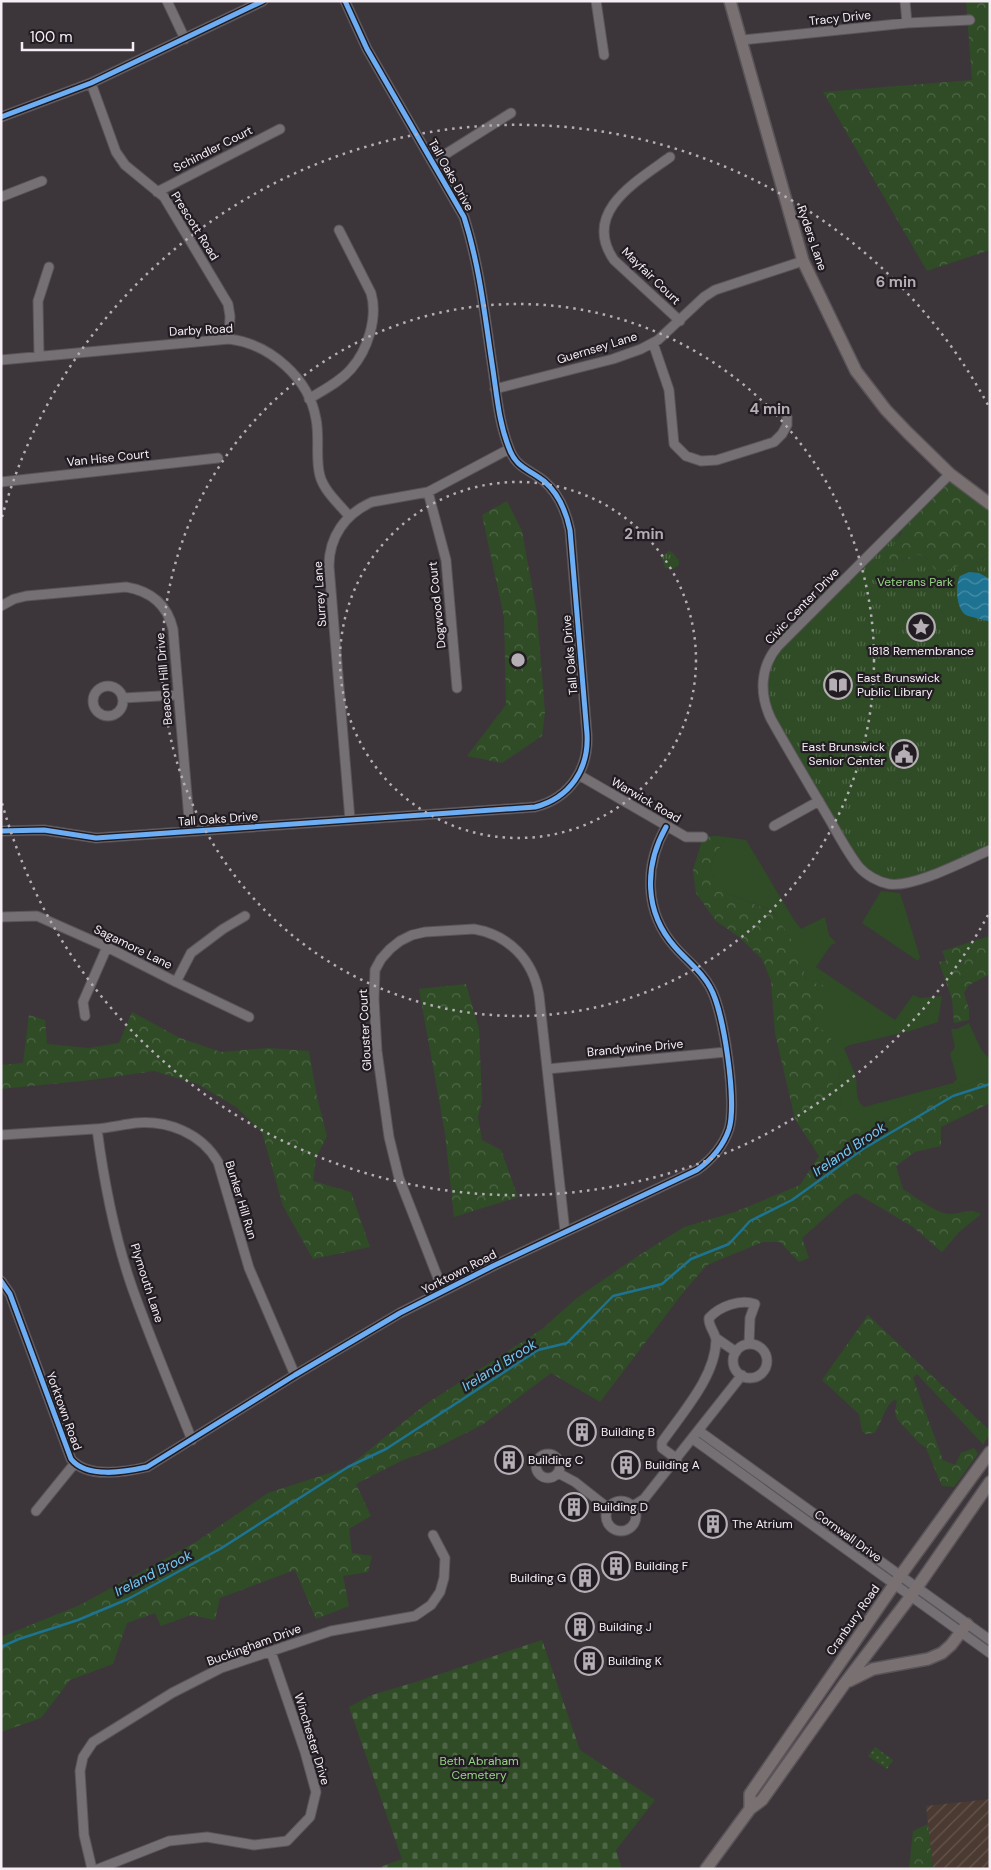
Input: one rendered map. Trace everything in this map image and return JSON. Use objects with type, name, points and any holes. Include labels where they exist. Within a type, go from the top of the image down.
[{"type":"main road","name":"Ryders Lane","points":[[730,1],[803,261],[856,371],[886,410],[950,474],[990,504]]},
{"type":"main road","name":"Ryders Lane","points":[[950,474],[990,493]]},
{"type":"main road","name":"Cranbury Road","points":[[750,1809],[750,1794],[898,1580],[990,1452]]},
{"type":"main road","name":"Cranbury Road","points":[[706,1869],[750,1809],[762,1800],[914,1592],[990,1482]]},
{"type":"main road","points":[[846,1683],[873,1669],[928,1659],[942,1653],[964,1628]]},
{"type":"street","points":[[167,1],[185,39]]},
{"type":"street","points":[[1,117],[91,83],[263,1]]},
{"type":"street","name":"Tall Oaks Drive","points":[[1,831],[44,830],[96,838],[535,807],[548,803],[560,796],[579,775],[586,757],[588,744],[570,530],[567,516],[556,494],[543,480],[515,461],[509,449],[500,422],[478,269],[473,244],[464,217],[368,49],[344,1]]},
{"type":"street","points":[[596,1],[604,55]]},
{"type":"street","points":[[905,1],[907,23]]},
{"type":"street","name":"Tracy Drive","points":[[742,40],[907,23],[970,20]]},
{"type":"street","name":"Prescott Road","points":[[91,83],[116,152],[125,165],[164,198],[228,304],[230,316],[229,339]]},
{"type":"street","points":[[433,162],[510,113]]},
{"type":"street","name":"Schindler Court","points":[[157,192],[280,129]]},
{"type":"street","name":"Mayfair Court","points":[[670,157],[624,190],[614,201],[608,214],[605,239],[607,250],[614,260],[680,320]]},
{"type":"street","points":[[1,197],[42,181]]},
{"type":"street","points":[[309,399],[334,384],[350,371],[358,361],[371,329],[373,314],[371,293],[339,230]]},
{"type":"street","name":"Guernsey Lane","points":[[495,389],[613,359],[653,343],[704,297],[715,290],[803,261]]},
{"type":"street","points":[[39,356],[38,301],[49,268]]},
{"type":"street","name":"Darby Road","points":[[1,360],[229,339],[251,344],[280,361],[295,376],[309,399],[316,420],[320,477],[326,489],[350,516]]},
{"type":"street","points":[[653,343],[668,390],[674,444],[686,456],[701,461],[718,460],[774,442],[787,425],[787,417]]},
{"type":"street","name":"Surrey Lane","points":[[350,820],[329,566],[333,540],[339,528],[358,509],[372,502],[428,492],[509,449]]},
{"type":"street","name":"Van Hise Court","points":[[1,482],[218,458]]},
{"type":"street","name":"Civic Center Drive","points":[[950,474],[781,643],[769,661],[764,673],[764,700],[768,713],[860,867],[877,880],[888,884],[910,882],[990,850]]},
{"type":"street","name":"Dogwood Court","points":[[428,492],[446,560],[457,688]]},
{"type":"street","name":"Beacon Hill Drive","points":[[1,606],[14,599],[26,596],[118,588],[136,589],[150,595],[162,605],[172,624],[190,832]]},
{"type":"street","points":[[122,698],[178,695]]},
{"type":"street","name":"Warwick Road","points":[[579,775],[666,827],[686,837],[703,837]]},
{"type":"street","points":[[774,826],[819,801]]},
{"type":"street","name":"Yorktown Road","points":[[1,1280],[10,1294],[71,1458],[79,1466],[100,1472],[120,1473],[147,1468],[295,1375],[400,1313],[565,1232],[690,1174],[703,1166],[714,1155],[726,1136],[732,1114],[726,1052],[721,1017],[711,987],[698,969],[668,938],[654,910],[650,890],[650,870],[655,850],[666,827]]},
{"type":"street","name":"Sagamore Lane","points":[[1,917],[37,916],[107,947],[249,1017]]},
{"type":"street","points":[[176,982],[191,953],[223,929],[245,916]]},
{"type":"street","name":"Glouster Court","points":[[443,1292],[399,1178],[389,1137],[380,1080],[374,999],[376,970],[390,949],[412,935],[426,932],[474,929],[496,935],[509,943],[525,960],[536,980],[565,1232]]},
{"type":"street","points":[[85,1016],[83,1002],[107,947]]},
{"type":"street","name":"Brandywine Drive","points":[[547,1069],[726,1052]]},
{"type":"street","name":"Bunker Hill Run","points":[[1,1135],[97,1129],[150,1122],[164,1124],[187,1133],[202,1142],[218,1162],[249,1268],[295,1375]]},
{"type":"street","name":"Plymouth Lane","points":[[97,1129],[102,1169],[133,1288],[192,1440]]},
{"type":"street","points":[[736,1352],[716,1338],[708,1323],[709,1318],[734,1303],[746,1301],[756,1304],[750,1318],[749,1344]]},
{"type":"street","points":[[677,1459],[662,1448],[662,1442],[708,1375],[716,1338]]},
{"type":"street","points":[[749,1344],[760,1347],[766,1356],[766,1367],[758,1376],[747,1377],[742,1375],[735,1367],[734,1357],[736,1352],[744,1345],[749,1344]]},
{"type":"street","points":[[633,1506],[644,1499],[742,1375]]},
{"type":"street","name":"Cornwall Drive","points":[[696,1435],[964,1628],[990,1653]]},
{"type":"street","points":[[36,1511],[75,1463]]},
{"type":"street","points":[[558,1473],[576,1482],[608,1508]]},
{"type":"street","points":[[624,1501],[633,1506],[636,1514],[635,1521],[630,1528],[622,1531],[613,1529],[607,1522],[606,1512],[608,1508],[611,1504],[624,1501]]},
{"type":"street","name":"Buckingham Drive","points":[[92,1869],[84,1835],[80,1772],[83,1757],[93,1742],[172,1693],[221,1668],[331,1631],[415,1616],[431,1605],[440,1592],[444,1578],[446,1558],[434,1536]]},
{"type":"street","name":"Cornwall Drive","points":[[964,1628],[990,1640]]},
{"type":"street","name":"Winchester Drive","points":[[98,1869],[169,1842],[207,1837],[254,1845],[287,1841],[310,1817],[316,1792],[272,1652]]},
{"type":"shaded area","points":[[990,1799],[990,1869],[933,1869],[926,1806]]},
{"type":"green space","points":[[966,1],[990,1],[990,250],[927,271],[823,92],[972,80]]},
{"type":"green space","points":[[950,474],[990,504],[990,552],[958,580],[939,578],[926,557],[907,558],[899,566],[891,567],[887,563],[890,549],[901,534],[904,520]]},
{"type":"green space","points":[[507,501],[522,531],[537,614],[545,712],[542,736],[502,763],[467,756],[506,705],[504,617],[482,515]]},
{"type":"green space","name":"Veterans Park","points":[[904,520],[887,563],[891,567],[899,566],[917,554],[922,555],[931,563],[940,577],[954,567],[982,560],[990,552],[990,850],[910,882],[877,880],[860,867],[765,707],[769,661]]},
{"type":"green space","points":[[669,551],[679,561],[679,565],[673,569],[665,568],[662,557]]},
{"type":"green space","points":[[912,689],[916,689],[920,695],[916,701],[912,701],[908,697],[908,693]]},
{"type":"green space","points":[[703,837],[726,837],[714,857],[710,872],[728,894],[772,911],[790,937],[803,965],[806,981],[826,986],[825,1010],[813,1013],[814,1025],[830,1035],[840,1072],[831,1087],[849,1114],[864,1129],[990,1075],[990,1103],[941,1127],[941,1146],[915,1152],[896,1166],[903,1189],[932,1207],[949,1214],[972,1211],[981,1214],[959,1232],[942,1252],[913,1227],[856,1193],[846,1199],[802,1238],[809,1258],[799,1262],[780,1242],[763,1242],[707,1265],[685,1290],[600,1402],[551,1373],[482,1425],[436,1448],[403,1460],[356,1484],[371,1516],[349,1529],[352,1553],[372,1556],[368,1572],[343,1576],[349,1606],[316,1619],[295,1570],[220,1598],[215,1620],[191,1615],[161,1626],[155,1613],[127,1623],[113,1664],[70,1680],[41,1718],[1,1732],[1,1637],[80,1605],[196,1542],[268,1493],[348,1467],[426,1404],[542,1329],[577,1298],[684,1227],[735,1212],[800,1185],[819,1156],[795,1119],[775,1033],[771,981],[762,959],[738,936],[716,921],[696,893],[693,870]]},
{"type":"green space","points":[[726,837],[746,840],[801,929],[825,917],[829,935],[836,943],[831,945],[816,967],[895,1020],[913,995],[920,998],[942,996],[938,1022],[844,1048],[855,1075],[859,1100],[864,1107],[953,1083],[957,1079],[950,1054],[955,1047],[951,1029],[957,1029],[969,1023],[981,1049],[987,1057],[990,1055],[990,1075],[864,1129],[849,1114],[831,1087],[840,1072],[830,1036],[814,1025],[803,965],[773,911],[728,894],[710,872],[714,857]]},
{"type":"green space","points":[[881,891],[900,893],[920,957],[918,961],[862,923]]},
{"type":"green space","points":[[990,936],[990,974],[969,985],[964,993],[969,1009],[969,1020],[954,1023],[952,999],[939,962],[946,961],[942,951]]},
{"type":"green space","points":[[466,984],[479,1029],[482,1100],[478,1117],[482,1140],[501,1150],[518,1197],[454,1217],[445,1133],[419,989]]},
{"type":"green space","points":[[132,1012],[180,1038],[221,1052],[268,1048],[309,1051],[317,1097],[327,1136],[316,1158],[313,1181],[351,1192],[370,1247],[313,1259],[283,1206],[262,1132],[236,1107],[198,1084],[154,1071],[91,1080],[1,1089],[1,1065],[23,1063],[29,1015],[45,1020],[47,1044],[89,1048],[119,1043]]},
{"type":"green space","points":[[868,1315],[990,1431],[990,1435],[983,1444],[917,1374],[913,1378],[943,1460],[955,1465],[961,1453],[974,1448],[978,1454],[954,1487],[942,1486],[926,1448],[897,1419],[895,1412],[897,1401],[894,1400],[887,1408],[874,1433],[865,1434],[862,1431],[859,1414],[822,1380]]},
{"type":"green space","name":"Beth Abraham Cemetery","points":[[542,1640],[580,1750],[655,1800],[616,1850],[622,1869],[375,1869],[402,1859],[349,1707],[372,1695]]},
{"type":"green space","points":[[875,1747],[893,1760],[887,1769],[868,1756]]},
{"type":"green space","points":[[928,1824],[933,1869],[909,1869],[913,1831]]},
{"type":"water","points":[[969,572],[979,573],[990,579],[990,622],[966,615],[960,608],[957,597],[958,580],[960,576]]},
{"type":"waterway","name":"Ireland Brook","points":[[1,1647],[19,1639],[78,1620],[128,1599],[220,1549],[348,1467],[386,1449],[538,1350],[567,1343],[613,1296],[662,1284],[691,1259],[729,1244],[750,1221],[792,1200],[863,1149],[953,1096],[990,1084]]},
{"type":"cycle path","points":[[1,117],[91,83],[263,1]]},
{"type":"cycle path","points":[[1,831],[44,830],[96,838],[535,807],[558,797],[575,780],[581,770],[585,759],[587,734],[570,530],[566,516],[554,491],[544,481],[519,464],[512,455],[499,410],[485,312],[470,236],[464,217],[367,49],[345,1]]},
{"type":"cycle path","points":[[1,1281],[10,1294],[71,1459],[78,1465],[96,1472],[128,1471],[147,1467],[295,1375],[400,1313],[493,1266],[697,1170],[716,1152],[729,1129],[731,1116],[730,1079],[720,1016],[710,987],[665,933],[657,919],[653,904],[651,873],[654,857],[666,827]]},
{"type":"place","name":"1818 Remembrance","points":[[921,627]]},
{"type":"place","name":"East Brunswick Public Library","points":[[838,685]]},
{"type":"place","name":"East Brunswick Senior Center","points":[[904,754]]},
{"type":"place","name":"Building B","points":[[582,1432]]},
{"type":"place","name":"Building C","points":[[509,1460]]},
{"type":"place","name":"Building A","points":[[626,1465]]},
{"type":"place","name":"Building D","points":[[574,1507]]},
{"type":"place","name":"The Atrium","points":[[713,1524]]},
{"type":"place","name":"Building F","points":[[616,1566]]},
{"type":"place","name":"Building G","points":[[585,1578]]},
{"type":"place","name":"Building J","points":[[580,1627]]},
{"type":"place","name":"Building K","points":[[589,1661]]}]
